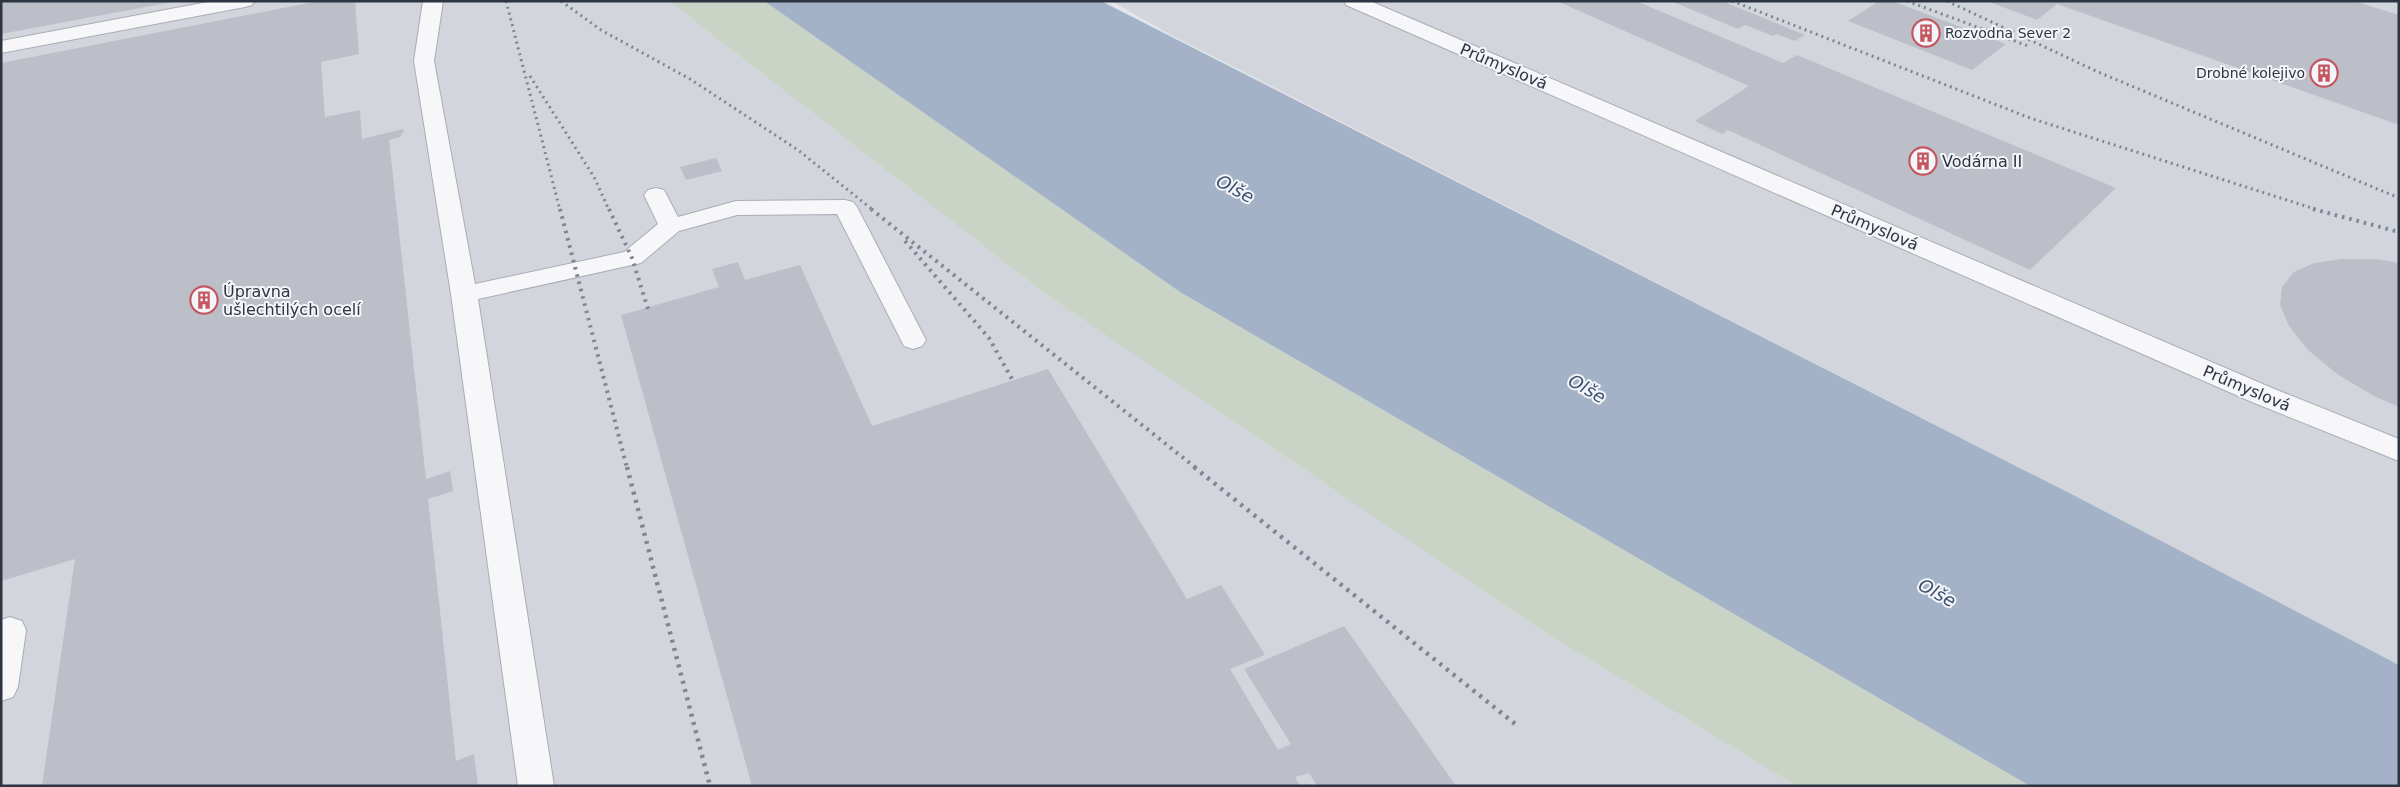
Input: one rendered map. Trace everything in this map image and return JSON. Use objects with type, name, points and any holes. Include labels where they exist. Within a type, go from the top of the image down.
[{"type":"street","points":[[1,47],[245,1]]},
{"type":"street","points":[[433,1],[424,61],[464,294],[536,786]]},
{"type":"street","name":"Průmyslová","points":[[1353,1],[1398,12],[2262,395],[2399,452]]},
{"type":"street","points":[[656,195],[671,226]]},
{"type":"street","points":[[464,294],[632,258],[671,226],[736,208],[845,207],[914,340]]},
{"type":"street","points":[[1,687],[10,630]]},
{"type":"shaded area","points":[[1,1],[669,1],[1048,296],[1538,628],[1796,786],[1,786]]},
{"type":"shaded area","points":[[1112,1],[2399,1],[2399,665],[2079,498],[1167,33]]},
{"type":"green space","points":[[669,1],[764,1],[1180,292],[2030,786],[1796,786],[1538,628],[1048,296]]},
{"type":"water","name":"Olše","points":[[764,1],[1101,1],[2079,498],[2399,665],[2399,786],[2030,786],[1180,292]]},
{"type":"building","points":[[1,1],[172,1],[172,2],[1,34]]},
{"type":"building","points":[[319,1],[355,1],[359,54],[321,62],[325,117],[360,110],[362,139],[403,129],[404,131],[400,137],[389,140],[426,479],[450,471],[453,491],[428,499],[456,761],[474,754],[478,786],[42,786],[75,559],[1,581],[1,63]]},
{"type":"building","name":"Vodárna II","points":[[1557,1],[1636,1],[1783,63],[1797,55],[2116,188],[2030,270],[1728,130],[1722,134],[1695,121],[1749,86]]},
{"type":"building","points":[[1671,1],[1722,1],[1805,35],[1795,41],[1777,34],[1773,36],[1745,25],[1738,29]]},
{"type":"building","name":"Rozvodna Sever 2","points":[[1879,1],[1892,1],[2006,44],[1972,70],[1848,21]]},
{"type":"building","name":"Drobné kolejivo","points":[[1987,1],[2354,1],[2399,15],[2399,125],[2057,4],[2037,20]]},
{"type":"building","points":[[716,158],[722,171],[686,180],[680,167]]},
{"type":"building","points":[[2342,259],[2376,259],[2399,263],[2399,407],[2374,396],[2337,374],[2308,350],[2289,326],[2280,305],[2282,287],[2294,272],[2314,263]]},
{"type":"building","points":[[738,262],[745,280],[800,265],[872,426],[1048,369],[1187,599],[1221,585],[1265,655],[1230,669],[1278,750],[1291,744],[1244,669],[1344,626],[1456,786],[1317,786],[1309,773],[1295,777],[1300,786],[752,786],[621,315],[719,287],[712,269]]},
{"type":"railway","points":[[506,1],[560,210]]},
{"type":"railway","points":[[561,1],[601,30],[690,79],[798,150],[873,210]]},
{"type":"railway","points":[[1732,1],[2030,118],[2318,210]]},
{"type":"railway","points":[[1907,1],[2028,46]]},
{"type":"railway","points":[[1947,1],[2098,72],[2399,198]]},
{"type":"railway","points":[[530,76],[594,177],[609,210]]},
{"type":"railway","points":[[560,209],[627,468]]},
{"type":"railway","points":[[609,209],[632,258],[648,309]]},
{"type":"railway","points":[[871,209],[1196,468]]},
{"type":"railway","points":[[2313,209],[2399,232]]},
{"type":"railway","points":[[905,241],[989,338],[1013,381]]},
{"type":"railway","points":[[627,467],[710,786]]},
{"type":"railway","points":[[1194,467],[1519,727]]},
{"type":"place","name":"Rozvodna Sever 2","points":[[1926,33]]},
{"type":"place","name":"Drobné kolejivo","points":[[2324,73]]},
{"type":"place","name":"Vodárna II","points":[[1923,161]]},
{"type":"place","name":"Úpravna ušlechtilých ocelí","points":[[204,300]]}]
